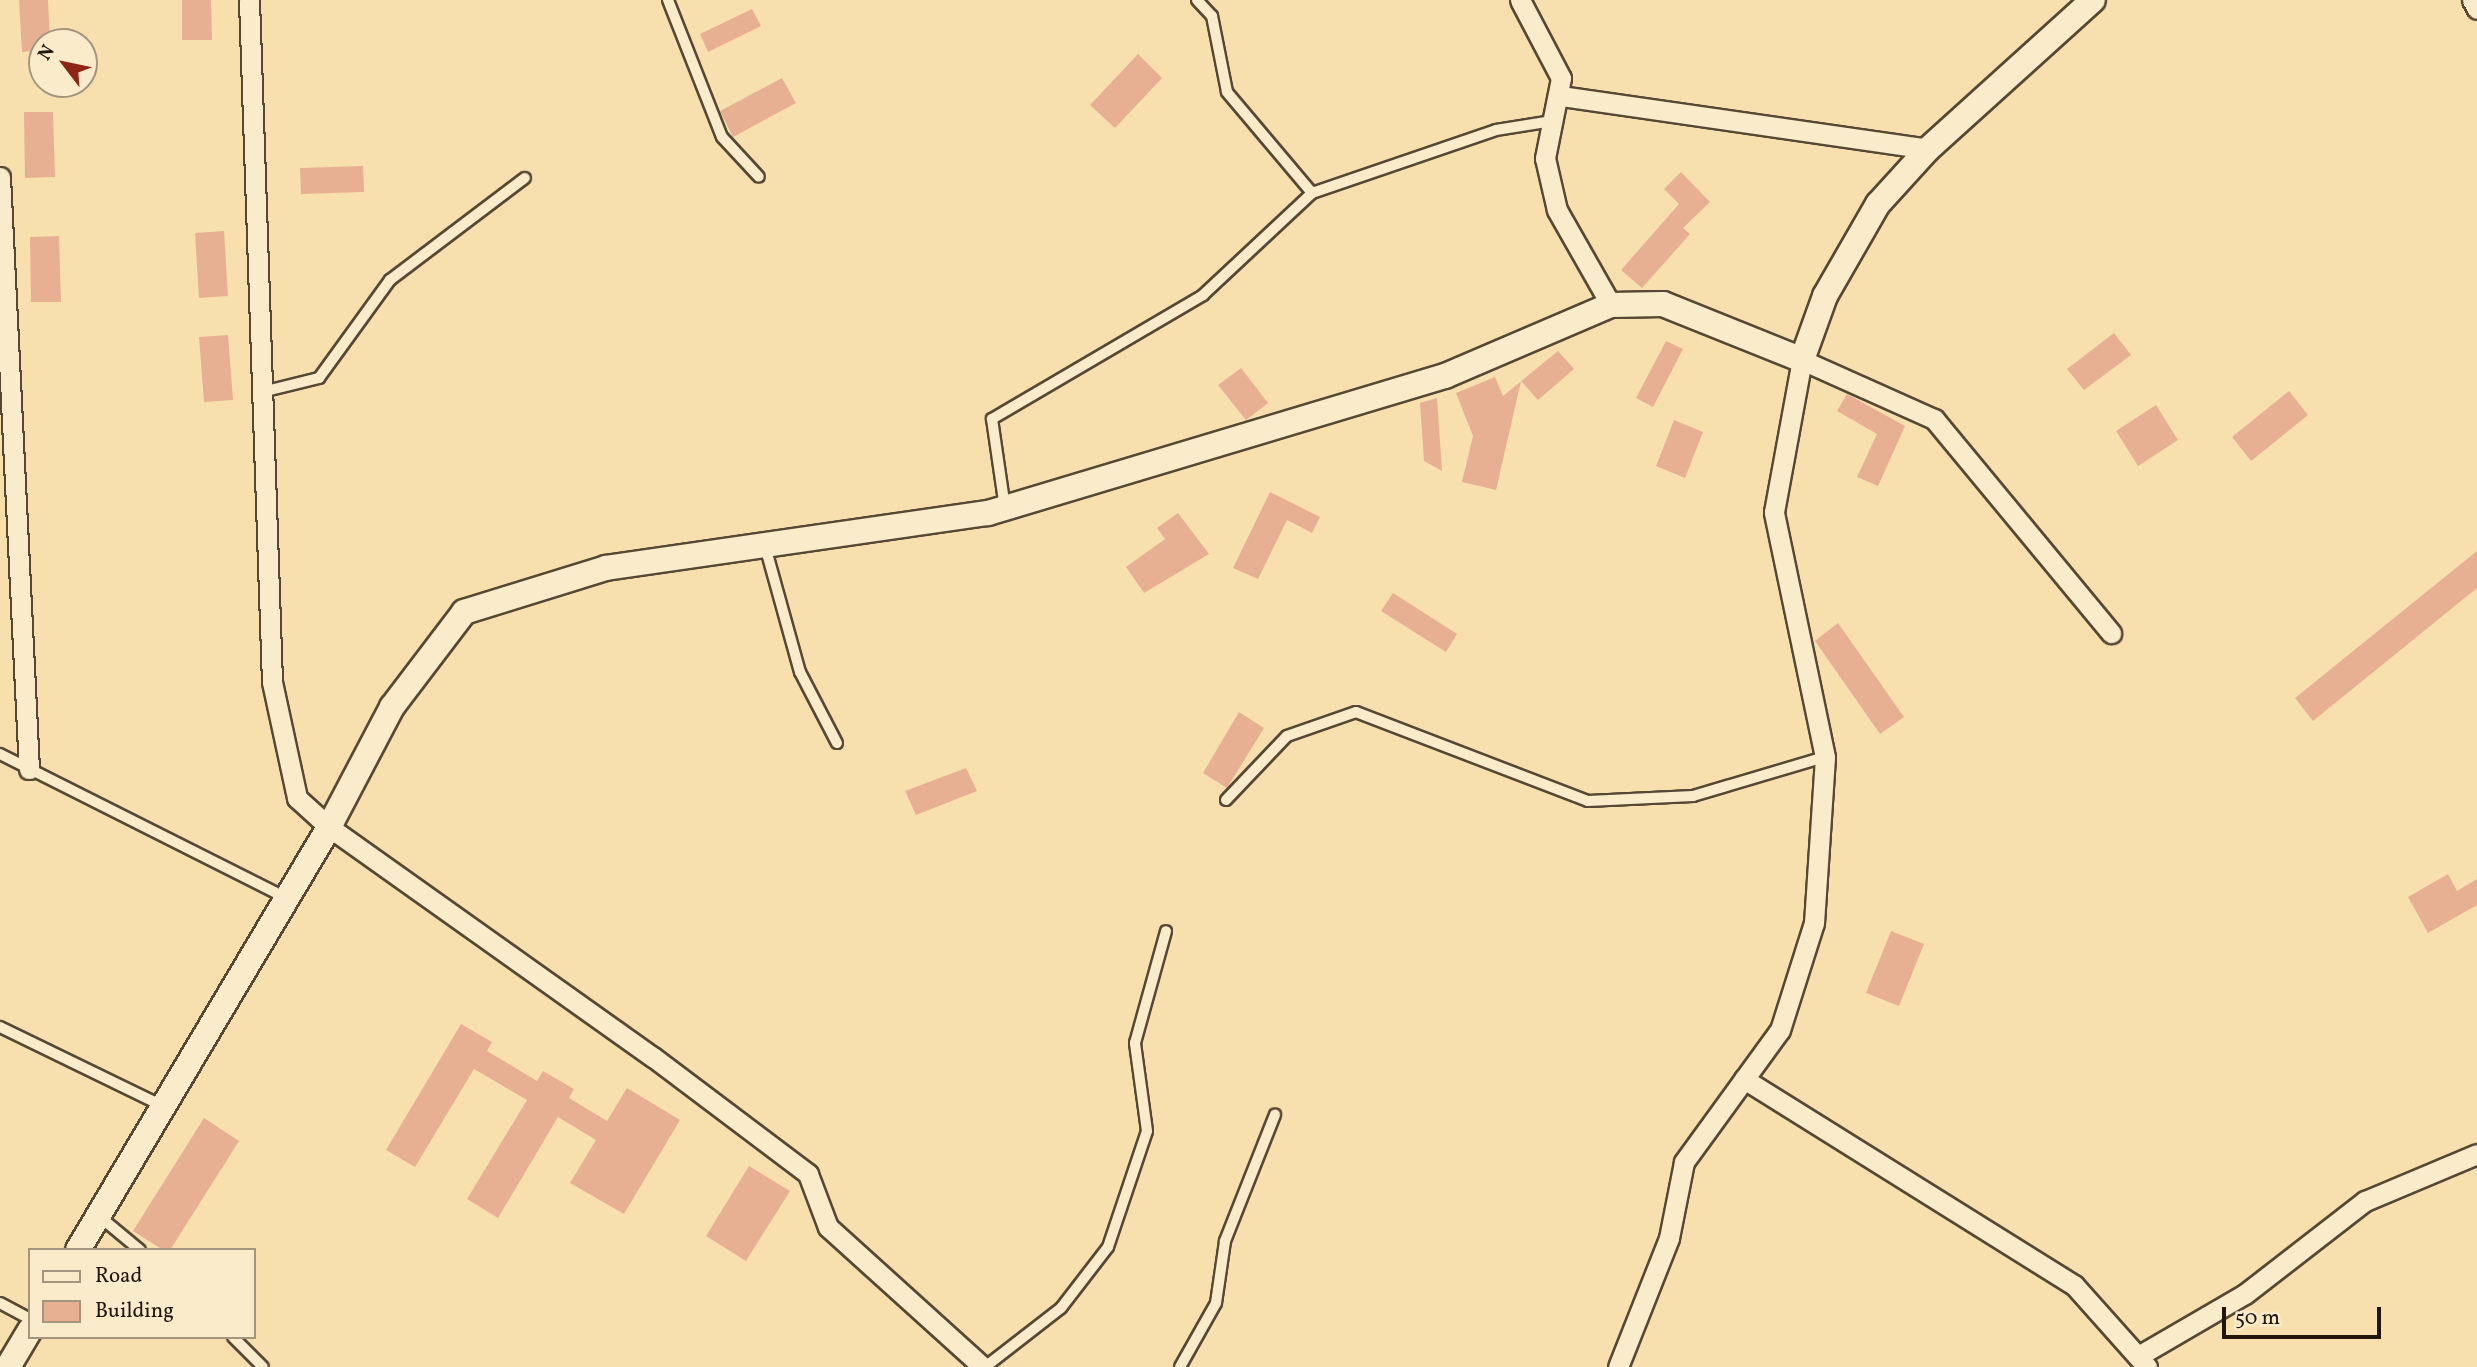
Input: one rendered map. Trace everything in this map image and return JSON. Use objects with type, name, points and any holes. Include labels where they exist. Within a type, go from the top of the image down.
[{"type":"street","points":[[249,0],[272,682],[297,798],[329,827],[653,1056],[808,1174],[828,1227],[984,1367]]},
{"type":"street","points":[[1520,0],[1561,78],[1561,96],[1552,121],[1545,159],[1557,210],[1611,305]]},
{"type":"street","points":[[1618,1367],[1669,1238],[1684,1162],[1780,1030],[1814,923],[1825,757],[1774,512],[1802,360],[1825,296],[1878,204],[1928,149],[2093,0]]},
{"type":"street","points":[[2472,0],[2477,9]]},
{"type":"street","points":[[1561,96],[1928,149]]},
{"type":"street","points":[[0,177],[29,769]]},
{"type":"street","points":[[79,1248],[329,827],[392,707],[464,612],[606,568],[1005,508],[1445,376],[1611,305],[1663,304],[1802,360],[1934,419],[2111,633]]},
{"type":"street","points":[[1744,1079],[2074,1285],[2143,1361],[2245,1294],[2365,1201],[2477,1154]]},
{"type":"street","points":[[8,1367],[28,1334]]},
{"type":"lane","points":[[668,0],[722,137],[759,177]]},
{"type":"lane","points":[[1197,0],[1212,16],[1227,92],[1312,193]]},
{"type":"lane","points":[[1005,508],[992,419],[1203,295],[1312,193],[1496,130],[1552,121]]},
{"type":"lane","points":[[262,392],[319,378],[390,280],[525,178]]},
{"type":"lane","points":[[765,545],[800,673],[837,743]]},
{"type":"lane","points":[[1226,800],[1287,736],[1356,712],[1588,801],[1693,796],[1825,757]]},
{"type":"lane","points":[[0,754],[287,899]]},
{"type":"lane","points":[[984,1367],[1061,1308],[1108,1247],[1147,1131],[1135,1044],[1167,931]]},
{"type":"lane","points":[[0,1027],[163,1106]]},
{"type":"lane","points":[[1180,1367],[1216,1303],[1225,1241],[1275,1115]]},
{"type":"lane","points":[[99,1215],[139,1248]]},
{"type":"lane","points":[[0,1303],[28,1318]]},
{"type":"lane","points":[[235,1339],[263,1367]]},
{"type":"building","points":[[19,0],[48,0],[49,28],[28,28],[28,51],[22,52]]},
{"type":"building","points":[[182,0],[211,0],[212,40],[182,40]]},
{"type":"building","points":[[752,9],[761,26],[708,52],[700,34]]},
{"type":"building","points":[[1138,54],[1162,78],[1115,128],[1090,105]]},
{"type":"building","points":[[782,78],[796,103],[733,137],[720,111]]},
{"type":"building","points":[[24,112],[53,112],[55,177],[25,178]]},
{"type":"building","points":[[363,166],[364,192],[301,194],[300,168]]},
{"type":"building","points":[[1681,172],[1710,202],[1683,228],[1690,234],[1642,288],[1621,270],[1679,204],[1664,189]]},
{"type":"building","points":[[224,231],[228,296],[199,298],[195,233]]},
{"type":"building","points":[[59,236],[61,302],[31,302],[30,237]]},
{"type":"building","points":[[2114,333],[2131,355],[2084,390],[2067,369]]},
{"type":"building","points":[[228,335],[233,400],[204,402],[199,337]]},
{"type":"building","points":[[1666,341],[1683,349],[1653,407],[1636,398]]},
{"type":"building","points":[[1558,351],[1574,369],[1538,400],[1521,381]]},
{"type":"building","points":[[1241,368],[1268,403],[1246,420],[1218,385]]},
{"type":"building","points":[[1495,377],[1503,396],[1521,381],[1496,490],[1462,482],[1473,436],[1456,393]]},
{"type":"building","points":[[2289,391],[2308,415],[2251,461],[2232,437]]},
{"type":"building","points":[[1847,394],[1905,426],[1878,486],[1857,477],[1877,434],[1837,411]]},
{"type":"building","points":[[1437,398],[1442,471],[1424,461],[1420,403]]},
{"type":"building","points":[[2156,405],[2178,440],[2138,466],[2116,431]]},
{"type":"building","points":[[1674,420],[1703,432],[1685,478],[1656,466]]},
{"type":"building","points":[[1270,492],[1320,517],[1312,533],[1287,520],[1258,579],[1233,568]]},
{"type":"building","points":[[1178,513],[1209,554],[1144,593],[1126,567],[1165,539],[1157,528]]},
{"type":"building","points":[[2477,551],[2477,588],[2313,721],[2295,698]]},
{"type":"building","points":[[1393,593],[1457,634],[1446,652],[1381,611]]},
{"type":"building","points":[[1838,623],[1904,717],[1880,734],[1815,641]]},
{"type":"building","points":[[1239,712],[1264,728],[1227,788],[1203,773]]},
{"type":"building","points":[[966,768],[977,791],[916,815],[905,791]]},
{"type":"building","points":[[2448,874],[2457,891],[2477,879],[2477,905],[2428,933],[2408,897]]},
{"type":"building","points":[[1891,931],[1924,944],[1899,1006],[1866,993]]},
{"type":"building","points":[[461,1024],[492,1042],[487,1051],[537,1081],[543,1071],[574,1089],[569,1098],[607,1121],[627,1088],[680,1120],[624,1214],[570,1183],[596,1140],[558,1117],[498,1218],[467,1199],[527,1100],[474,1069],[415,1167],[386,1150]]},
{"type":"building","points":[[204,1118],[239,1141],[171,1248],[160,1248],[133,1231]]},
{"type":"building","points":[[749,1166],[790,1191],[746,1261],[706,1236]]}]
